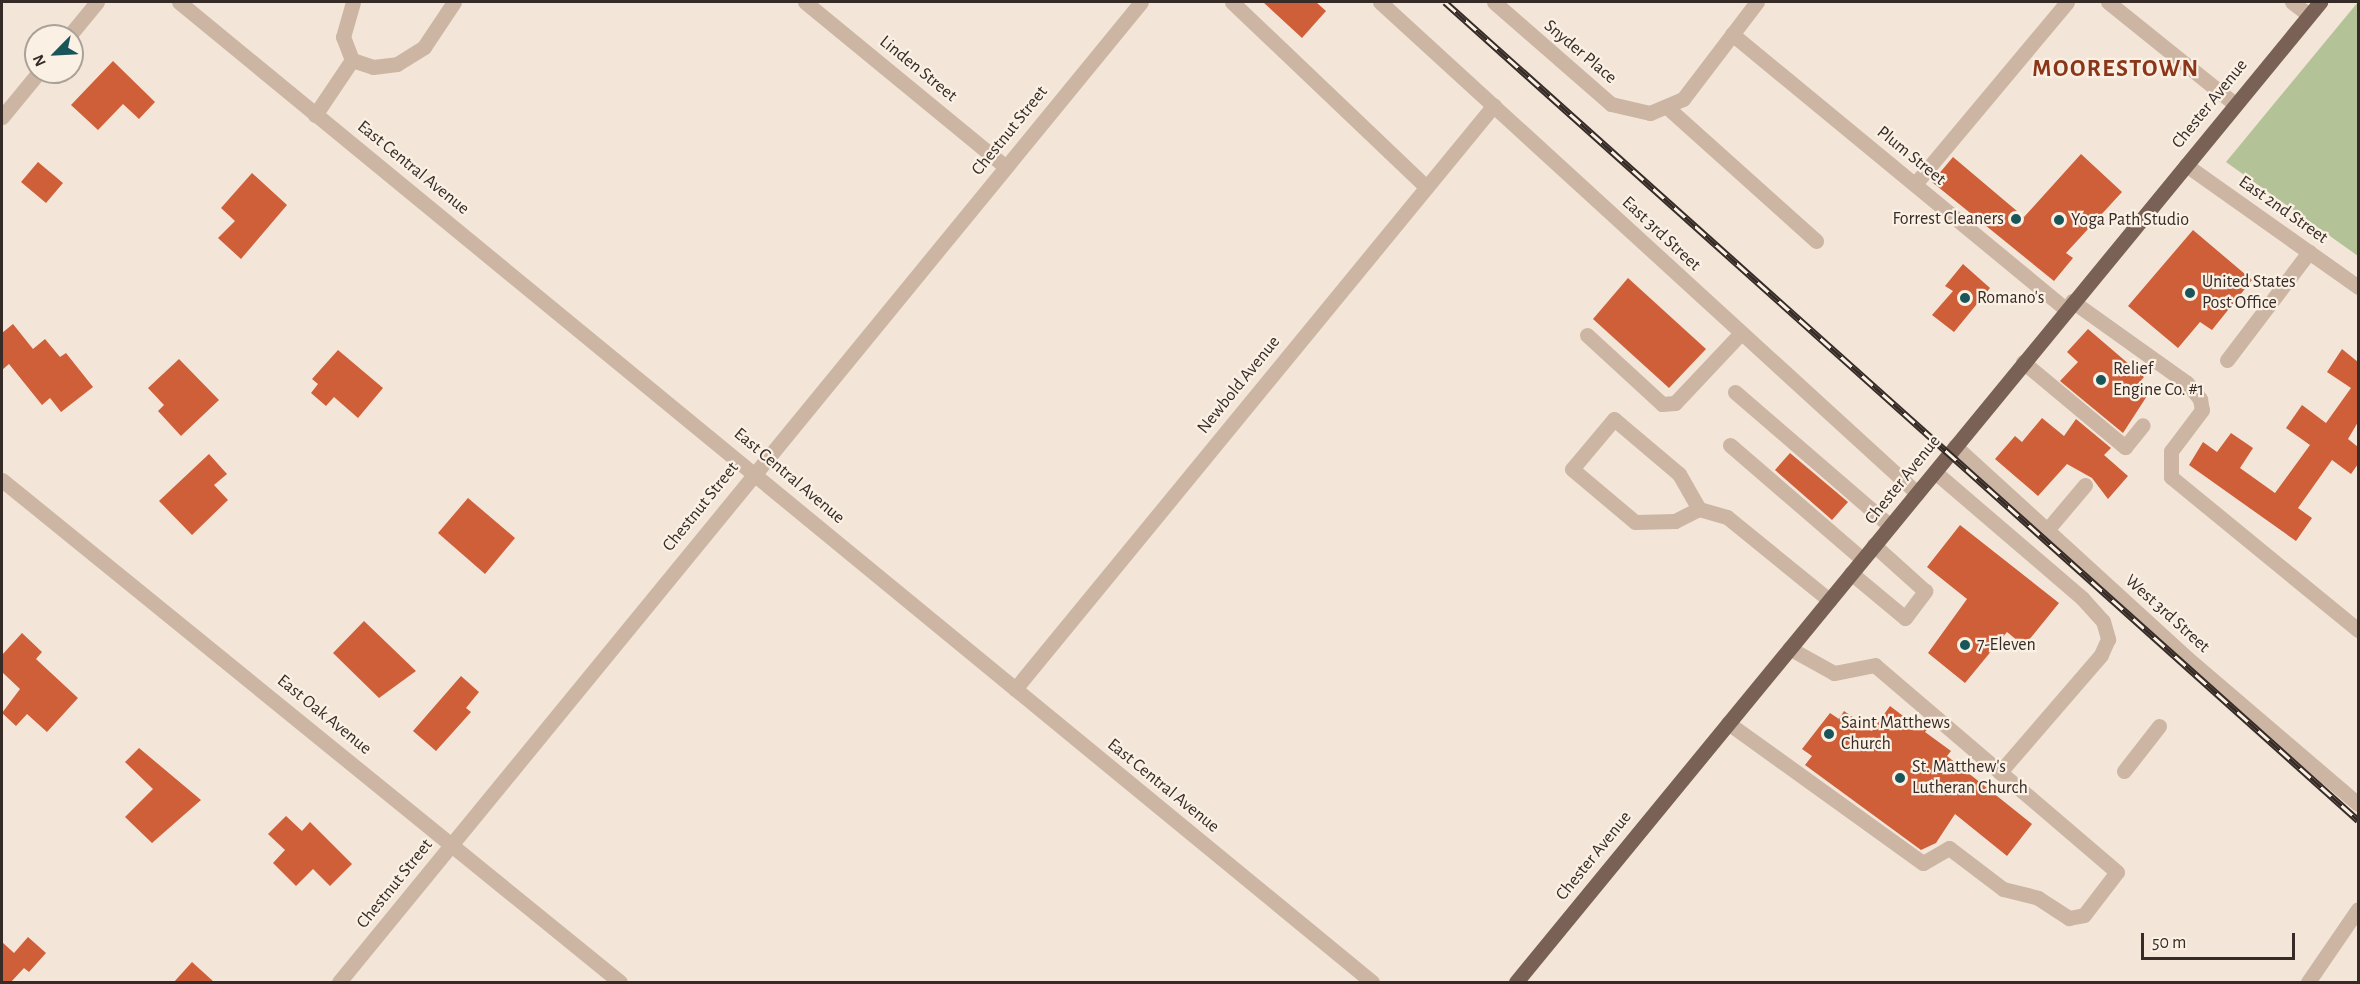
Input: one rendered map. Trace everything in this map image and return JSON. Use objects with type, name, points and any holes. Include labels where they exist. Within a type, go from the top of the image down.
[{"type":"main road","name":"Chester Avenue","points":[[1516,982],[2319,2]]},
{"type":"street","points":[[79,24],[97,2]]},
{"type":"street","name":"East Central Avenue","points":[[179,2],[1372,982]]},
{"type":"street","points":[[353,2],[343,37],[352,60],[372,67],[398,64],[424,47],[454,2]]},
{"type":"street","name":"Linden Street","points":[[805,2],[1006,167]]},
{"type":"street","name":"Chestnut Street","points":[[339,982],[1141,2]]},
{"type":"street","points":[[1232,2],[1426,187]]},
{"type":"street","name":"East 3rd Street","points":[[1380,2],[1740,334],[1917,493]]},
{"type":"street","name":"Snyder Place","points":[[1494,2],[1611,104],[1650,113],[1668,108],[1683,99],[1732,34]]},
{"type":"street","points":[[1732,34],[1757,2]]},
{"type":"street","points":[[1915,184],[2067,2]]},
{"type":"street","points":[[2108,2],[2235,105]]},
{"type":"street","points":[[2292,2],[2309,15]]},
{"type":"street","name":"Plum Street","points":[[1732,34],[1915,184],[2069,305],[2187,383],[2200,399],[2202,410],[2170,451],[2171,477],[2358,630]]},
{"type":"street","points":[[315,115],[352,60]]},
{"type":"street","points":[[2,117],[29,84]]},
{"type":"street","name":"Newbold Avenue","points":[[1015,689],[1494,105]]},
{"type":"street","points":[[1668,108],[1816,241]]},
{"type":"street","name":"East 2nd Street","points":[[2186,165],[2358,287]]},
{"type":"street","points":[[2227,360],[2309,252]]},
{"type":"street","points":[[1587,335],[1662,404],[1675,403],[1740,334]]},
{"type":"street","points":[[2023,362],[2125,447],[2143,425]]},
{"type":"street","points":[[1736,392],[1890,526]]},
{"type":"street","points":[[1699,509],[1679,474],[1614,419],[1572,469],[1635,522],[1675,521],[1699,509],[1728,517],[1829,600]]},
{"type":"street","points":[[1730,445],[1862,559]]},
{"type":"street","name":"West 3rd Street","points":[[1955,446],[2358,804]]},
{"type":"street","points":[[1935,472],[2082,598],[2103,621],[2108,639],[2101,655],[2000,772]]},
{"type":"street","name":"East Oak Avenue","points":[[2,480],[620,982]]},
{"type":"street","points":[[2047,530],[2085,485]]},
{"type":"street","points":[[1851,573],[1905,618],[1925,591],[1874,545]]},
{"type":"street","points":[[1728,723],[1923,863],[1949,848],[2003,889],[2038,898],[2069,918],[2084,915],[2117,872],[1875,665],[1834,673],[1789,648]]},
{"type":"street","points":[[2124,771],[2159,726]]},
{"type":"street","points":[[2308,982],[2358,909]]},
{"type":"green space","points":[[2358,2],[2358,256],[2226,162]]},
{"type":"building","points":[[1263,2],[1316,2],[1326,11],[1302,38]]},
{"type":"building","points":[[113,61],[155,102],[139,119],[123,104],[98,130],[71,105]]},
{"type":"building","points":[[2081,154],[2122,192],[2066,253],[2073,258],[2054,281],[1932,182],[1953,157],[2024,217]]},
{"type":"building","points":[[38,162],[63,183],[46,203],[21,182]]},
{"type":"building","points":[[252,173],[287,205],[241,259],[218,238],[235,221],[221,208]]},
{"type":"building","name":"United States Post Office","points":[[2193,230],[2252,280],[2212,330],[2200,322],[2178,348],[2128,306]]},
{"type":"building","name":"Romano's","points":[[1963,264],[1990,288],[1954,332],[1932,315],[1953,291],[1945,286]]},
{"type":"building","points":[[1628,278],[1706,349],[1669,388],[1593,319]]},
{"type":"building","points":[[13,324],[33,349],[45,339],[60,357],[66,353],[93,387],[61,412],[50,398],[42,405],[9,364],[2,370],[2,333]]},
{"type":"building","name":"Relief Engine Co. #1","points":[[2088,329],[2144,377],[2137,385],[2147,396],[2123,433],[2060,381],[2078,362],[2067,352]]},
{"type":"building","points":[[2342,349],[2358,362],[2358,422],[2348,439],[2358,447],[2358,464],[2351,474],[2332,460],[2298,508],[2312,518],[2296,541],[2189,465],[2203,442],[2217,452],[2231,433],[2253,448],[2240,468],[2275,493],[2310,445],[2286,428],[2302,405],[2326,423],[2351,388],[2327,372]]},
{"type":"building","points":[[338,350],[383,388],[358,418],[334,397],[326,406],[311,393],[318,384],[312,379]]},
{"type":"building","points":[[179,359],[219,400],[181,436],[158,411],[164,405],[148,388]]},
{"type":"building","points":[[2042,418],[2064,436],[2076,419],[2111,448],[2104,455],[2128,476],[2108,499],[2092,478],[2067,464],[2038,496],[1995,459],[2015,436],[2022,442]]},
{"type":"building","points":[[1790,453],[1848,502],[1832,520],[1775,470]]},
{"type":"building","points":[[209,454],[227,474],[214,485],[228,500],[192,535],[159,501]]},
{"type":"building","points":[[468,498],[515,538],[485,574],[438,533]]},
{"type":"building","points":[[1960,525],[2059,603],[2024,646],[2007,632],[1965,683],[1928,653],[1967,599],[1927,567]]},
{"type":"building","points":[[364,621],[416,671],[379,698],[333,653]]},
{"type":"building","points":[[22,633],[42,652],[36,659],[78,698],[47,732],[27,714],[16,726],[2,713],[20,689],[2,672],[2,655]]},
{"type":"building","points":[[461,676],[479,692],[466,708],[471,712],[436,751],[413,731]]},
{"type":"building","name":"St. Matthew's Lutheran Church","points":[[1890,706],[1911,722],[1916,716],[1930,726],[1925,732],[1951,751],[1947,756],[2032,824],[2007,856],[1955,814],[1936,843],[1921,850],[1805,765],[1812,756],[1802,749],[1830,713],[1839,719],[1844,711],[1872,731]]},
{"type":"building","points":[[139,748],[201,800],[152,843],[125,817],[153,789],[125,762]]},
{"type":"building","points":[[286,816],[302,831],[310,822],[352,864],[330,886],[313,869],[296,886],[273,863],[285,850],[268,834]]},
{"type":"building","points":[[28,937],[46,953],[29,972],[24,968],[11,982],[2,982],[2,942],[14,953]]},
{"type":"building","points":[[192,962],[214,982],[174,982]]},
{"type":"railway","points":[[1445,2],[2358,820]]},
{"type":"place","name":"Forrest Cleaners","points":[[2016,219]]},
{"type":"place","name":"Yoga Path Studio","points":[[2059,220]]},
{"type":"place","name":"United States Post Office","points":[[2190,293]]},
{"type":"place","name":"Romano's","points":[[1965,298]]},
{"type":"place","name":"Relief Engine Co. #1","points":[[2101,380]]},
{"type":"place","name":"7-Eleven","points":[[1965,645]]},
{"type":"place","name":"Saint Matthews Church","points":[[1829,734]]},
{"type":"place","name":"St. Matthew's Lutheran Church","points":[[1900,778]]},
{"type":"district","name":"MOORESTOWN","points":[[2116,70]]}]
